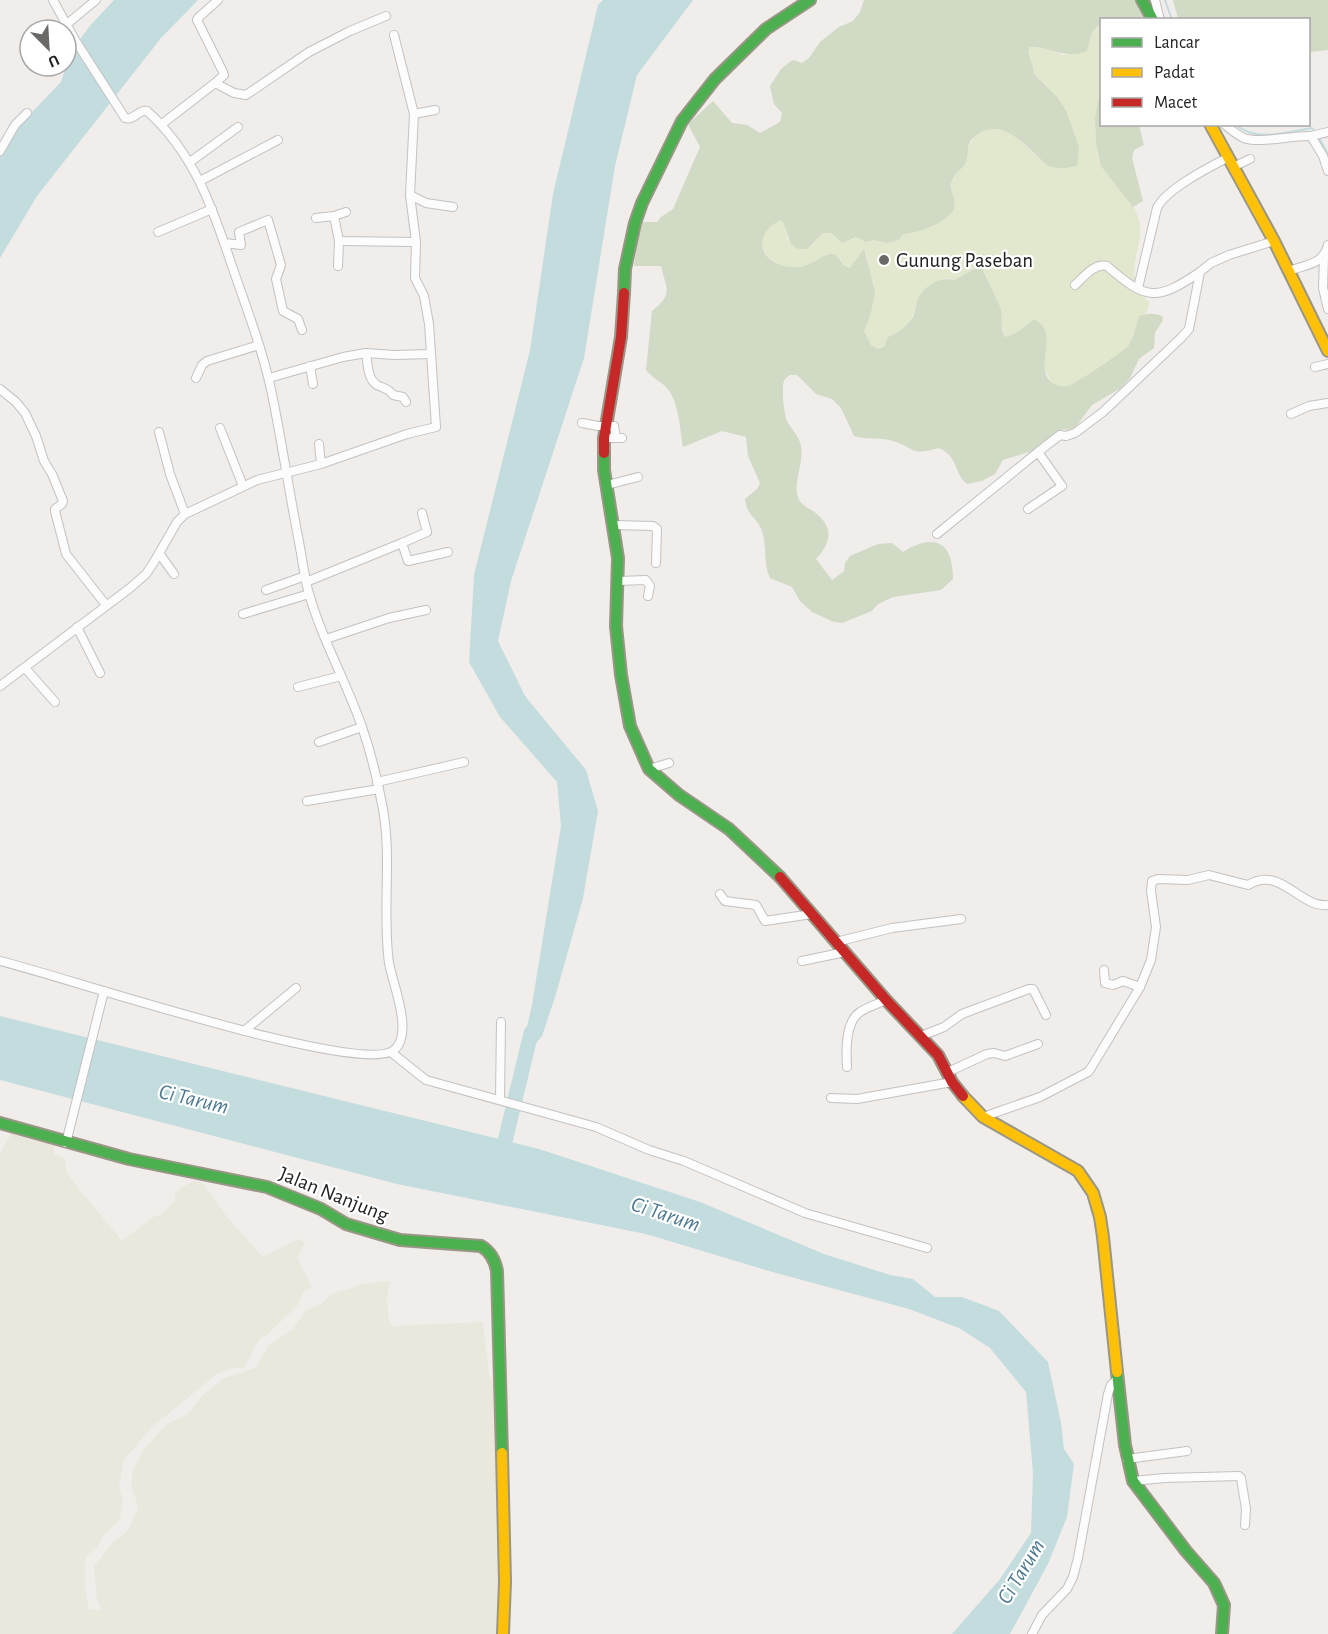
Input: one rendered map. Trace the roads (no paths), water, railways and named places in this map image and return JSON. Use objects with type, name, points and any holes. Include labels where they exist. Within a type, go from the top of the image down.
[{"type":"main road","points":[[810,0],[766,29],[715,79],[682,121],[642,203],[628,254],[625,268],[621,338],[605,426],[614,438],[604,470],[614,525],[618,581],[616,626],[621,675],[630,726],[649,769],[724,826],[766,862],[886,1000],[938,1055],[966,1100],[983,1117],[1022,1140],[1056,1156],[1078,1171],[1093,1193],[1103,1237],[1127,1459],[1133,1481],[1140,1493],[1219,1592],[1224,1605],[1222,1634]]},
{"type":"main road","points":[[1142,0],[1153,18]]},
{"type":"main road","points":[[1211,126],[1274,242],[1328,351]]},
{"type":"main road","name":"Jalan Nanjung","points":[[0,1123],[66,1143],[159,1166],[267,1187],[321,1209],[361,1230],[400,1240],[481,1246],[488,1250],[496,1264],[506,1582],[503,1634]]},
{"type":"street","points":[[52,0],[63,18]]},
{"type":"street","points":[[74,18],[96,0]]},
{"type":"street","points":[[162,124],[224,75],[197,20],[218,0]]},
{"type":"street","points":[[1155,0],[1160,18]]},
{"type":"street","points":[[215,83],[234,93],[246,96],[309,52],[386,16]]},
{"type":"street","points":[[0,686],[146,574],[172,529],[185,514],[243,486],[272,475],[321,464],[407,434],[436,427],[425,302],[415,278],[416,242],[410,195],[414,114],[394,35]]},
{"type":"street","points":[[0,961],[244,1031],[335,1053],[383,1055],[392,1053],[399,1045],[402,1036],[402,1022],[389,962],[385,830],[378,785],[362,727],[309,594],[268,378],[259,345],[225,243],[190,162],[162,124],[145,110],[131,118],[125,118],[78,45]]},
{"type":"street","points":[[414,114],[435,110]]},
{"type":"street","points":[[0,151],[15,125],[27,113]]},
{"type":"street","points":[[1227,126],[1239,135],[1253,140],[1318,134],[1326,156],[1328,171]]},
{"type":"street","points":[[190,162],[237,127]]},
{"type":"street","points":[[200,181],[278,140]]},
{"type":"street","points":[[1138,288],[1160,201],[1193,176],[1230,162],[1250,159]]},
{"type":"street","points":[[410,195],[426,203],[453,207]]},
{"type":"street","points":[[158,232],[212,209]]},
{"type":"street","points":[[316,218],[346,212]]},
{"type":"street","points":[[334,216],[339,241],[338,266]]},
{"type":"street","points":[[225,243],[240,245],[242,240],[240,232],[268,220],[280,265],[276,279],[283,311],[298,319],[302,330]]},
{"type":"street","points":[[339,241],[416,242]]},
{"type":"street","points":[[1074,285],[1103,264],[1131,287],[1159,294],[1180,285],[1211,263],[1229,255],[1274,242]]},
{"type":"street","points":[[1328,245],[1324,257],[1323,288],[1328,309]]},
{"type":"street","points":[[1288,271],[1324,257]]},
{"type":"street","points":[[937,534],[1060,435],[1075,433],[1103,412],[1182,338],[1189,329],[1200,272]]},
{"type":"street","points":[[196,378],[202,365],[207,362],[259,345]]},
{"type":"street","points":[[268,378],[366,353],[431,354]]},
{"type":"street","points":[[366,353],[372,381],[388,388],[391,395],[403,397],[406,402]]},
{"type":"street","points":[[1315,367],[1328,364]]},
{"type":"street","points":[[310,366],[313,384]]},
{"type":"street","points":[[0,389],[25,413],[63,501],[63,504],[55,508],[55,511],[66,554],[75,562],[106,605]]},
{"type":"street","points":[[1292,414],[1309,406],[1328,403]]},
{"type":"street","points":[[582,423],[605,426]]},
{"type":"street","points":[[220,428],[243,486]]},
{"type":"street","points":[[159,432],[185,514]]},
{"type":"street","points":[[319,444],[321,464]]},
{"type":"street","points":[[1029,509],[1062,486],[1038,452]]},
{"type":"street","points":[[607,485],[638,477]]},
{"type":"street","points":[[266,590],[305,579],[427,532],[422,513]]},
{"type":"street","points":[[614,525],[653,526],[657,529],[656,563]]},
{"type":"street","points":[[402,543],[408,561],[448,552]]},
{"type":"street","points":[[159,553],[174,574]]},
{"type":"street","points":[[618,581],[646,580],[650,586],[648,596]]},
{"type":"street","points":[[243,614],[309,594]]},
{"type":"street","points":[[326,639],[389,618],[426,610]]},
{"type":"street","points":[[77,627],[100,673]]},
{"type":"street","points":[[25,668],[55,702]]},
{"type":"street","points":[[298,687],[341,676]]},
{"type":"street","points":[[319,742],[362,727]]},
{"type":"street","points":[[307,801],[464,762]]},
{"type":"street","points":[[649,769],[669,763]]},
{"type":"street","points":[[983,1117],[1040,1097],[1088,1072],[1140,987],[1151,960],[1156,937],[1156,919],[1150,885],[1154,880],[1188,880],[1209,875],[1248,885],[1264,879],[1283,884],[1319,905],[1328,905]]},
{"type":"street","points":[[720,894],[725,902],[756,905],[765,921],[812,914]]},
{"type":"street","points":[[836,942],[892,928],[961,920]]},
{"type":"street","points":[[802,961],[845,952]]},
{"type":"street","points":[[1104,970],[1105,983],[1113,985],[1123,981],[1140,987]]},
{"type":"street","points":[[244,1031],[296,988]]},
{"type":"street","points":[[921,1036],[944,1027],[962,1014],[1029,988],[1034,989],[1046,1015]]},
{"type":"street","points":[[66,1143],[104,991]]},
{"type":"street","points":[[847,1067],[847,1043],[853,1020],[859,1012],[886,1000]]},
{"type":"street","points":[[500,1099],[501,1022]]},
{"type":"street","points":[[831,1098],[857,1099],[950,1077],[987,1054],[1005,1056],[1038,1044]]},
{"type":"street","points":[[392,1053],[426,1080],[511,1102],[596,1128],[649,1150],[684,1161],[805,1213],[927,1248]]},
{"type":"street","points":[[1032,1634],[1042,1615],[1067,1589],[1073,1577],[1108,1394],[1111,1385],[1118,1378]]},
{"type":"street","points":[[1127,1459],[1187,1451]]},
{"type":"street","points":[[1133,1481],[1239,1476],[1246,1509],[1245,1525]]},
{"type":"water","points":[[114,0],[198,0],[161,38],[37,196],[0,258],[0,156],[18,127],[62,78],[78,78],[78,42]]},
{"type":"water","points":[[603,0],[693,0],[637,75],[615,166],[584,358],[511,581],[498,641],[525,696],[586,770],[598,811],[583,898],[556,994],[542,1036],[527,1054],[522,1049],[532,1005],[561,826],[557,782],[500,717],[469,662],[474,575],[530,350],[553,194],[598,5]]},
{"type":"water","name":"Ci Tarum","points":[[0,1016],[539,1149],[700,1202],[824,1254],[890,1275],[913,1279],[935,1297],[962,1297],[999,1311],[1048,1362],[1064,1449],[1074,1464],[1067,1517],[1048,1564],[1010,1634],[952,1634],[1000,1579],[1031,1533],[1033,1473],[1026,1392],[990,1348],[959,1328],[909,1309],[769,1271],[646,1234],[397,1184],[0,1080]]},
{"type":"waterway","points":[[1165,0],[1171,18]]},
{"type":"waterway","points":[[1238,126],[1243,130],[1262,135],[1312,128],[1316,133]]},
{"type":"waterway","points":[[1319,138],[1328,154]]},
{"type":"waterway","points":[[501,1158],[531,1033]]},
{"type":"place","name":"Gunung Paseban","points":[[884,260]]}]
